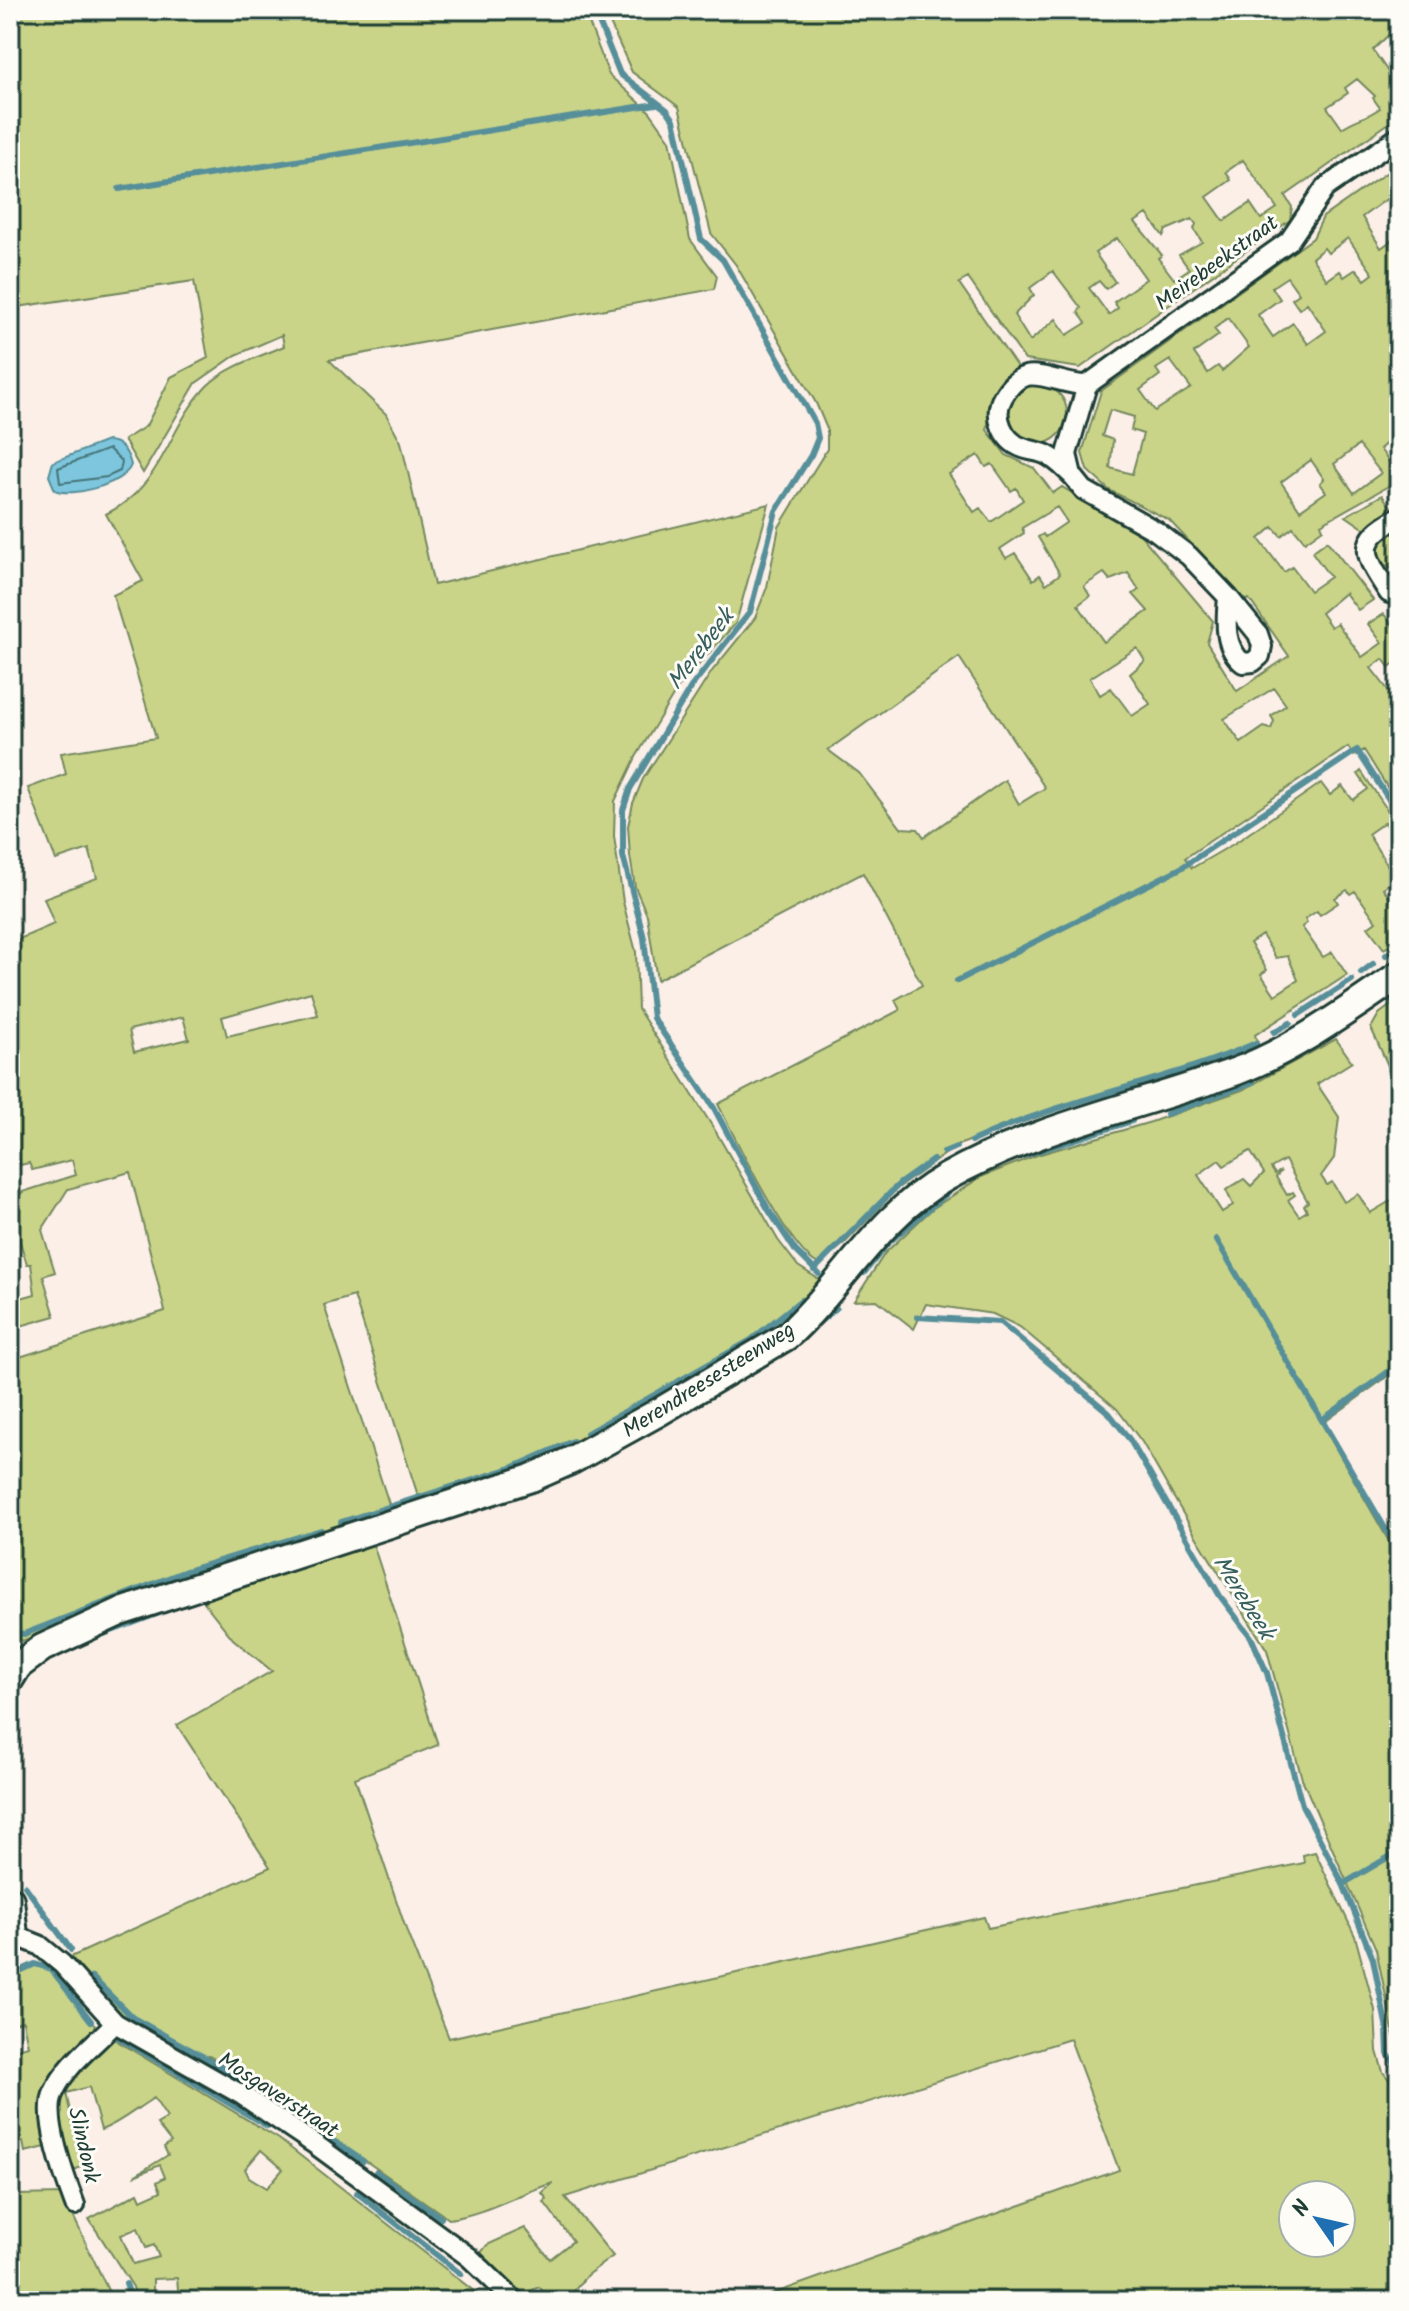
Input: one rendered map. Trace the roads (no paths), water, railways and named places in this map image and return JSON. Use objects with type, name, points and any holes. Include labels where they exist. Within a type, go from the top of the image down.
[{"type":"main road","name":"Merendreesesteenweg","points":[[13,1666],[42,1648],[120,1612],[531,1478],[572,1460],[787,1336],[814,1311],[881,1228],[908,1202],[945,1178],[990,1156],[1240,1070],[1287,1047],[1399,975]]},
{"type":"main road","points":[[10,1900],[12,1939]]},
{"type":"street","name":"Meirebeekstraat","points":[[1087,385],[1289,241],[1325,188],[1399,137]]},
{"type":"street","points":[[1072,475],[1067,454],[1087,385],[1070,386],[1043,376],[1026,376],[1012,383],[1001,399],[998,413],[1001,425],[1012,442],[1044,452],[1072,475],[1084,490],[1156,531],[1189,556],[1228,597]]},
{"type":"street","points":[[1396,595],[1370,565],[1368,545],[1374,530],[1399,517]]},
{"type":"street","name":"Mosgaverstraat","points":[[12,1939],[39,1945],[62,1964],[115,2023],[242,2095],[316,2145],[469,2257],[515,2301]]},
{"type":"street","name":"Slindonk","points":[[75,2205],[50,2117],[51,2098],[67,2073],[115,2023]]},
{"type":"water","points":[[107,441],[120,445],[126,452],[131,465],[127,472],[97,488],[73,492],[55,490],[49,476],[53,462]]},
{"type":"waterway","name":"Merebeek","points":[[594,10],[620,74],[667,110],[674,120],[701,239],[723,260],[815,423],[818,438],[811,455],[776,511],[750,612],[691,687],[630,789],[623,810],[623,856],[644,938],[653,1018],[714,1108],[768,1209],[795,1250],[819,1274]]},
{"type":"waterway","points":[[119,189],[656,104]]},
{"type":"waterway","points":[[957,981],[1181,868],[1357,750],[1399,815]]},
{"type":"waterway","points":[[1386,955],[1399,946]]},
{"type":"waterway","points":[[1361,973],[1373,964]]},
{"type":"waterway","points":[[1298,1015],[1352,980]]},
{"type":"waterway","points":[[1392,1001],[1399,996]]},
{"type":"waterway","points":[[1274,1032],[1290,1023]]},
{"type":"waterway","points":[[972,1141],[1043,1113],[1186,1069],[1256,1043]]},
{"type":"waterway","points":[[1167,1114],[1253,1082]]},
{"type":"waterway","points":[[1020,1157],[1132,1121]]},
{"type":"waterway","points":[[944,1152],[956,1147]]},
{"type":"waterway","points":[[814,1270],[899,1184],[933,1160]]},
{"type":"waterway","points":[[864,1273],[888,1243],[957,1185]]},
{"type":"waterway","points":[[1216,1239],[1399,1552]]},
{"type":"waterway","points":[[587,1433],[751,1340],[801,1300]]},
{"type":"waterway","points":[[807,1333],[836,1308]]},
{"type":"waterway","name":"Merebeek","points":[[917,1317],[1000,1322],[1109,1413],[1130,1440],[1220,1596],[1251,1637],[1267,1673],[1302,1805],[1343,1884],[1373,1959],[1387,2029],[1388,2054],[1399,2072]]},
{"type":"waterway","points":[[1322,1420],[1399,1364]]},
{"type":"waterway","points":[[341,1522],[514,1467],[573,1441]]},
{"type":"waterway","points":[[16,1633],[24,1634],[186,1571],[321,1530]]},
{"type":"waterway","points":[[101,1635],[173,1608]]},
{"type":"waterway","points":[[10,1621],[12,1626]]},
{"type":"waterway","points":[[10,1704],[19,1686]]},
{"type":"waterway","points":[[10,1840],[18,1865]]},
{"type":"waterway","points":[[1343,1884],[1399,1851]]},
{"type":"waterway","points":[[25,1886],[71,1950]]},
{"type":"waterway","points":[[22,1970],[35,1964],[51,1969],[91,2021]]},
{"type":"waterway","points":[[92,1977],[133,2018],[229,2071],[363,2161]]},
{"type":"waterway","points":[[112,2034],[267,2126]]},
{"type":"waterway","points":[[376,2172],[441,2218]]},
{"type":"waterway","points":[[357,2193],[461,2274]]},
{"type":"waterway","points":[[126,2284],[132,2301]]},
{"type":"waterway","points":[[536,2294],[542,2301]]}]
